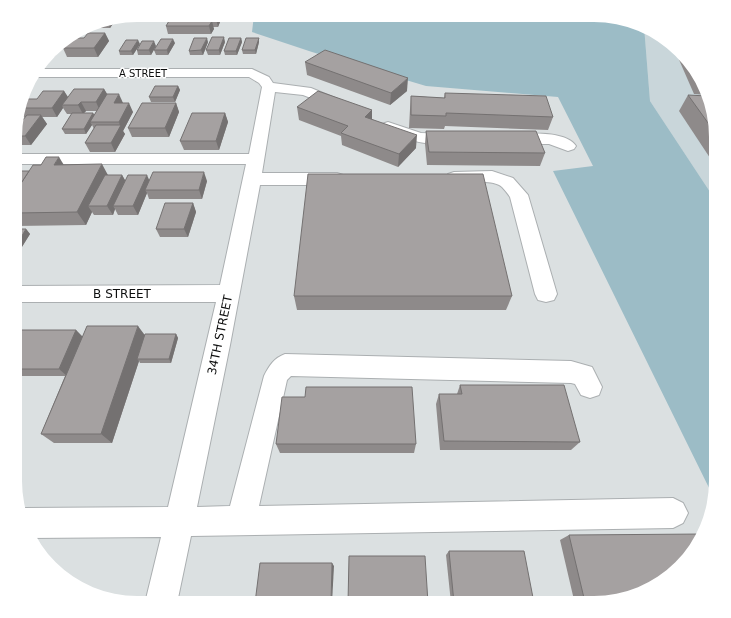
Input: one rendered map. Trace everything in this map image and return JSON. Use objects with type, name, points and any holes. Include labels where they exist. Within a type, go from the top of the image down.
[{"type":"street","name":"A STREET","points":[[41,73],[252,74],[264,80],[269,87]]},
{"type":"street","points":[[269,87],[306,90],[415,138],[473,139]]},
{"type":"street","name":"34TH STREET","points":[[162,596],[229,293],[269,87]]},
{"type":"street","points":[[496,139],[551,139],[568,146]]},
{"type":"street","points":[[22,159],[254,169],[356,178]]},
{"type":"street","points":[[436,178],[492,177],[507,182],[519,195],[546,294]]},
{"type":"street","name":"B STREET","points":[[22,294],[229,293]]},
{"type":"street","points":[[241,521],[276,376],[285,365],[571,372],[583,375],[590,388]]},
{"type":"street","points":[[30,523],[178,522],[673,513]]},
{"type":"shaded area","points":[[253,22],[602,22],[617,24],[645,34],[650,101],[709,190],[709,488],[553,171],[593,166],[558,97],[426,86],[312,52],[252,32]]},
{"type":"shaded area","points":[[645,34],[658,41],[681,61],[690,73],[703,100],[709,129],[709,190],[650,101]]},
{"type":"building","points":[[168,22],[211,22],[209,26],[166,26]]},
{"type":"building","points":[[88,33],[105,33],[94,48],[64,48],[78,38],[84,38]]},
{"type":"building","points":[[212,37],[224,37],[219,50],[206,50]]},
{"type":"building","points":[[194,38],[207,38],[201,50],[189,51]]},
{"type":"building","points":[[229,38],[241,38],[236,51],[224,51]]},
{"type":"building","points":[[246,38],[259,38],[255,50],[242,50]]},
{"type":"building","points":[[161,39],[173,39],[167,50],[154,50]]},
{"type":"building","points":[[126,40],[138,40],[131,51],[119,51]]},
{"type":"building","points":[[142,41],[154,41],[149,50],[137,50]]},
{"type":"building","points":[[325,50],[408,78],[391,93],[305,62]]},
{"type":"building","points":[[155,86],[178,86],[173,97],[149,97]]},
{"type":"building","points":[[74,89],[104,89],[96,102],[81,102],[78,105],[62,105]]},
{"type":"building","points":[[43,91],[64,91],[52,108],[26,108],[29,99],[37,99]]},
{"type":"building","points":[[318,91],[372,110],[365,117],[417,135],[399,154],[341,133],[348,126],[297,107]]},
{"type":"building","points":[[445,93],[546,96],[553,117],[446,113],[446,116],[411,115],[411,96],[445,98]]},
{"type":"building","points":[[107,94],[119,94],[114,103],[129,103],[119,122],[90,122]]},
{"type":"building","points":[[688,95],[701,96],[708,123]]},
{"type":"building","points":[[142,103],[176,103],[165,128],[128,128]]},
{"type":"building","points":[[72,113],[93,113],[84,129],[62,129]]},
{"type":"building","points":[[192,113],[225,113],[216,141],[180,141]]},
{"type":"building","points":[[27,115],[41,115],[25,136],[22,136],[24,119]]},
{"type":"building","points":[[96,125],[121,125],[111,143],[85,143]]},
{"type":"building","points":[[426,131],[536,131],[545,153],[429,152]]},
{"type":"building","points":[[46,157],[59,157],[54,165],[102,164],[77,212],[22,213],[22,182],[33,165],[41,165]]},
{"type":"building","points":[[22,171],[29,171],[22,182]]},
{"type":"building","points":[[153,172],[204,172],[199,190],[145,190]]},
{"type":"building","points":[[308,174],[483,174],[512,296],[294,296]]},
{"type":"building","points":[[105,175],[122,175],[107,206],[88,206]]},
{"type":"building","points":[[128,175],[147,175],[133,206],[113,206]]},
{"type":"building","points":[[165,203],[193,203],[184,229],[156,229]]},
{"type":"building","points":[[22,229],[26,229],[22,236]]},
{"type":"building","points":[[87,326],[138,326],[101,434],[41,434]]},
{"type":"building","points":[[22,330],[76,330],[59,369],[22,369]]},
{"type":"building","points":[[145,334],[176,334],[169,359],[137,359]]},
{"type":"building","points":[[460,385],[564,385],[580,442],[444,441],[439,394],[462,394]]},
{"type":"building","points":[[306,387],[412,387],[416,444],[276,444],[282,397],[305,397]]},
{"type":"building","points":[[696,534],[681,557],[658,577],[624,592],[594,596],[584,596],[569,535]]},
{"type":"building","points":[[449,551],[524,551],[533,596],[453,596]]},
{"type":"building","points":[[349,556],[425,556],[428,596],[348,596]]},
{"type":"building","points":[[260,563],[332,563],[331,596],[256,596]]}]
